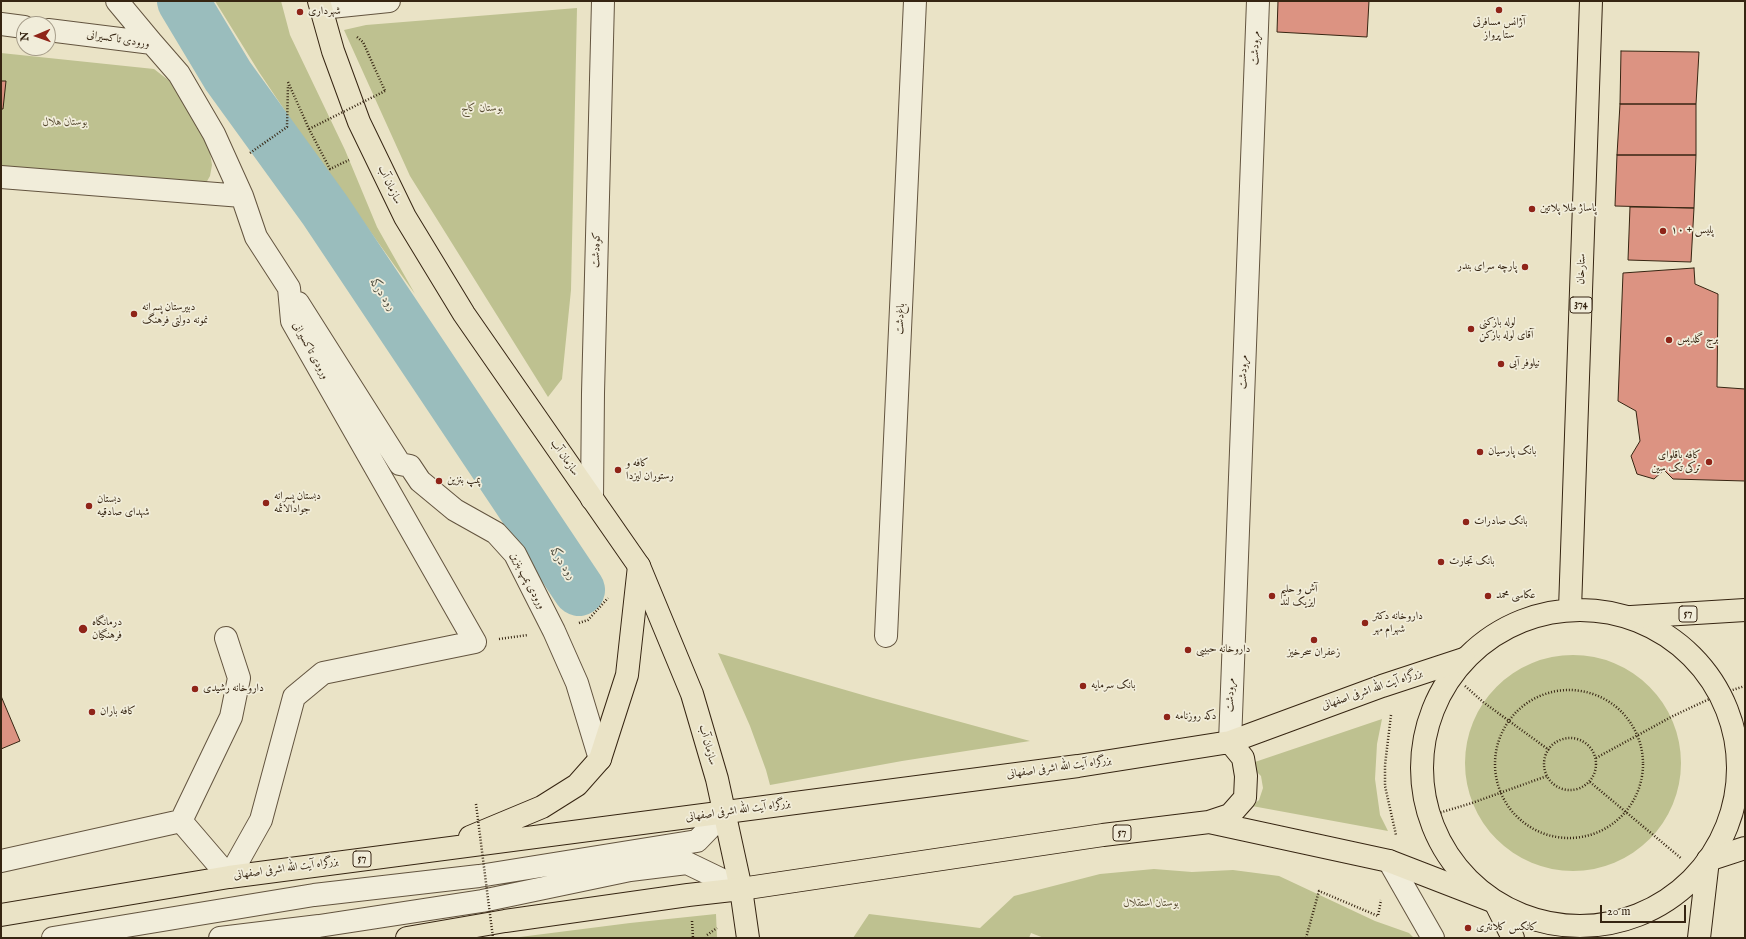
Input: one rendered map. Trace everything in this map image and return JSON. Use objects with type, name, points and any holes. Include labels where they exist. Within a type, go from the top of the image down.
[{"type":"main road","name":"ستارخان","points":[[1570,609],[1591,1]]},
{"type":"main road","name":"سازمان آب","points":[[320,4],[333,51],[359,122],[405,217],[464,314],[639,566],[692,694],[717,779],[741,889],[748,938]]},
{"type":"main road","points":[[443,848],[542,807],[577,785],[600,759],[627,675],[639,566]]},
{"type":"main road","points":[[1570,609],[1601,610],[1631,617],[1652,626],[1688,652],[1704,669],[1720,694],[1734,730],[1737,752],[1738,775],[1730,820],[1720,841],[1704,866],[1677,893],[1657,906],[1636,916],[1614,923],[1591,927],[1545,923],[1494,902],[1470,883],[1450,859],[1435,833],[1425,803],[1421,773],[1423,742],[1431,712],[1445,684],[1458,667],[1484,641],[1512,623],[1550,611],[1570,609]]},
{"type":"main road","name":"57","points":[[1631,617],[1745,610]]},
{"type":"main road","name":"بزرگراه آیت الله اشرفی اصفهانی","points":[[1,916],[229,877],[1078,766],[1230,742],[1382,686],[1458,667]]},
{"type":"main road","points":[[1209,822],[1230,815],[1245,798],[1246,776],[1243,758],[1230,742]]},
{"type":"main road","name":"57","points":[[407,938],[505,921],[741,889],[1103,835],[1209,822],[1389,862],[1494,902]]},
{"type":"main road","points":[[1704,866],[1745,848]]},
{"type":"main road","points":[[1699,938],[1704,866]]},
{"type":"main road","points":[[1494,902],[1513,938]]},
{"type":"street","points":[[117,1],[152,43]]},
{"type":"street","points":[[320,4],[389,1]]},
{"type":"street","name":"کوه‌دشت","points":[[592,499],[593,393],[603,1]]},
{"type":"street","name":"باغ‌دشت","points":[[886,636],[915,1]]},
{"type":"street","name":"مرودشت","points":[[1230,742],[1258,1]]},
{"type":"street","points":[[1,24],[16,26]]},
{"type":"street","name":"ورودی تاکسیرانی","points":[[56,31],[152,43],[179,74],[214,134],[242,196],[256,237],[289,288],[292,320],[475,642],[323,673],[294,697],[261,820],[229,877]]},
{"type":"street","points":[[1,177],[242,196]]},
{"type":"street","name":"ورودی پمپ بنزین","points":[[289,288],[400,464],[410,466],[420,481],[455,510],[496,533],[514,554],[554,632],[577,683],[600,759]]},
{"type":"street","points":[[181,820],[231,717],[239,678],[226,638]]},
{"type":"street","points":[[53,938],[314,895],[479,876],[697,841],[725,812]]},
{"type":"street","points":[[1,861],[181,820]]},
{"type":"street","points":[[181,820],[229,877]]},
{"type":"street","points":[[1389,862],[1433,938]]},
{"type":"street","points":[[220,938],[319,926],[482,901],[630,870],[687,863],[741,889]]},
{"type":"path","points":[[309,129],[385,91],[363,42]]},
{"type":"path","points":[[249,154],[287,127],[288,82],[309,129],[330,169]]},
{"type":"path","points":[[1458,667],[1483,702],[1549,750]]},
{"type":"path","points":[[1596,758],[1638,734],[1720,694],[1745,686]]},
{"type":"path","points":[[1561,689],[1585,690],[1607,699],[1625,714],[1638,734],[1644,759],[1641,784],[1630,807],[1612,825],[1589,836],[1564,839],[1540,833],[1518,819],[1503,799],[1495,774],[1496,750],[1504,728],[1518,709],[1538,696],[1561,689]]},
{"type":"path","points":[[1391,715],[1385,765],[1385,786],[1396,835]]},
{"type":"path","points":[[1571,738],[1580,740],[1587,744],[1593,751],[1596,758],[1597,767],[1590,782],[1583,788],[1567,790],[1558,788],[1552,783],[1547,776],[1544,763],[1549,750],[1555,743],[1563,739],[1571,738]]},
{"type":"path","points":[[1429,816],[1547,776]]},
{"type":"path","points":[[1590,782],[1625,812],[1704,866]]},
{"type":"path","points":[[476,804],[493,938]]},
{"type":"path","points":[[1306,938],[1319,891],[1378,916],[1380,900]]},
{"type":"path","points":[[691,916],[693,938]]},
{"type":"path","points":[[707,938],[707,935],[717,928]]},
{"type":"green space","points":[[215,1],[281,1],[290,35],[345,150],[377,227],[415,294],[304,139],[259,72]]},
{"type":"green space","name":"بوستان کاج","points":[[577,8],[571,290],[562,379],[548,397],[410,176],[344,30],[366,25]]},
{"type":"green space","name":"بوستان هلال","points":[[1,53],[16,55],[16,56],[30,56],[154,69],[176,86],[209,146],[212,165],[210,176],[206,183],[1,183]]},
{"type":"green space","points":[[718,653],[873,698],[1030,741],[902,761],[770,785],[750,726]]},
{"type":"green space","points":[[1562,655],[1584,655],[1604,659],[1614,663],[1633,673],[1650,686],[1663,703],[1673,722],[1677,732],[1681,752],[1681,774],[1677,794],[1673,804],[1663,823],[1650,840],[1633,853],[1604,867],[1584,871],[1562,871],[1542,867],[1522,858],[1504,847],[1489,832],[1478,814],[1469,794],[1465,774],[1465,752],[1469,732],[1478,712],[1489,694],[1504,679],[1522,668],[1542,659]]},
{"type":"green space","points":[[1382,719],[1377,744],[1375,779],[1380,815],[1388,831],[1252,806],[1259,800],[1263,788],[1261,776],[1249,764]]},
{"type":"green space","name":"بوستان استقلال","points":[[1154,869],[1192,872],[1233,870],[1279,876],[1375,921],[1409,933],[1414,938],[1044,938],[1031,933],[1029,938],[853,938],[869,914],[980,928],[1014,896],[1100,874]]},
{"type":"green space","points":[[716,914],[717,938],[512,938],[630,923]]},
{"type":"building","points":[[1278,1],[1369,1],[1367,37],[1277,32]]},
{"type":"building","points":[[1621,51],[1699,52],[1696,104],[1620,104]]},
{"type":"building","points":[[1,81],[6,81],[3,109],[1,109]]},
{"type":"building","points":[[1620,104],[1696,104],[1696,155],[1617,155]]},
{"type":"building","points":[[1617,155],[1696,155],[1694,208],[1615,206]]},
{"type":"building","points":[[1630,207],[1694,208],[1691,262],[1628,260]]},
{"type":"building","name":"برج گلدیس","points":[[1694,268],[1695,284],[1718,294],[1717,387],[1745,389],[1745,481],[1673,479],[1664,470],[1654,479],[1637,474],[1631,456],[1640,441],[1636,411],[1618,401],[1623,273]]},
{"type":"building","points":[[1,696],[20,741],[1,749]]},
{"type":"waterway","name":"رود درکه","points":[[183,1],[228,76],[325,210],[579,590]]},
{"type":"place","name":"آژانس مسافرتی ستا پرواز","points":[[1499,10]]},
{"type":"place","name":"شهرداری","points":[[300,12]]},
{"type":"place","name":"پاساژ طلا پلاتین","points":[[1532,209]]},
{"type":"place","name":"پلیس + ۱۰","points":[[1663,231]]},
{"type":"place","name":"پارچه سرای بندر","points":[[1525,267]]},
{"type":"place","name":"دبيرستان پسرانه نمونه دولتی فرهنگ","points":[[134,314]]},
{"type":"place","name":"لوله بازکنی آقای لوله بازکن","points":[[1471,329]]},
{"type":"place","name":"برج گلدیس","points":[[1669,340]]},
{"type":"place","name":"نیلوفر آبى","points":[[1501,364]]},
{"type":"place","name":"بانک پارسیان","points":[[1480,452]]},
{"type":"place","name":"کافه باقلوای ترکی تک سین","points":[[1709,462]]},
{"type":"place","name":"کافه و رستوران لیزدا","points":[[618,470]]},
{"type":"place","name":"پمپ بنزین","points":[[439,481]]},
{"type":"place","name":"دبستان پسرانه جوادالائمه","points":[[266,503]]},
{"type":"place","name":"دبستان شهدای صادقیه","points":[[89,506]]},
{"type":"place","name":"بانک صادرات","points":[[1466,522]]},
{"type":"place","name":"بانک تجارت","points":[[1441,562]]},
{"type":"place","name":"آش و حلیم ایزیک لند","points":[[1272,596]]},
{"type":"place","name":"عکاسی محمد","points":[[1488,596]]},
{"type":"place","name":"داروخانه دکتر شهرام مهر","points":[[1365,623]]},
{"type":"place","name":"درمانگاه فرهنگیان","points":[[83,629]]},
{"type":"place","name":"زعفران سحرخیز","points":[[1314,640]]},
{"type":"place","name":"داروخانه حبیبی","points":[[1188,650]]},
{"type":"place","name":"بانک سرمایه","points":[[1083,686]]},
{"type":"place","name":"داروخانه رشیدی","points":[[195,689]]},
{"type":"place","name":"کافه باران","points":[[92,712]]},
{"type":"place","name":"دکه روزنامه","points":[[1167,717]]},
{"type":"place","name":"کانکس کلانتری","points":[[1468,928]]}]
